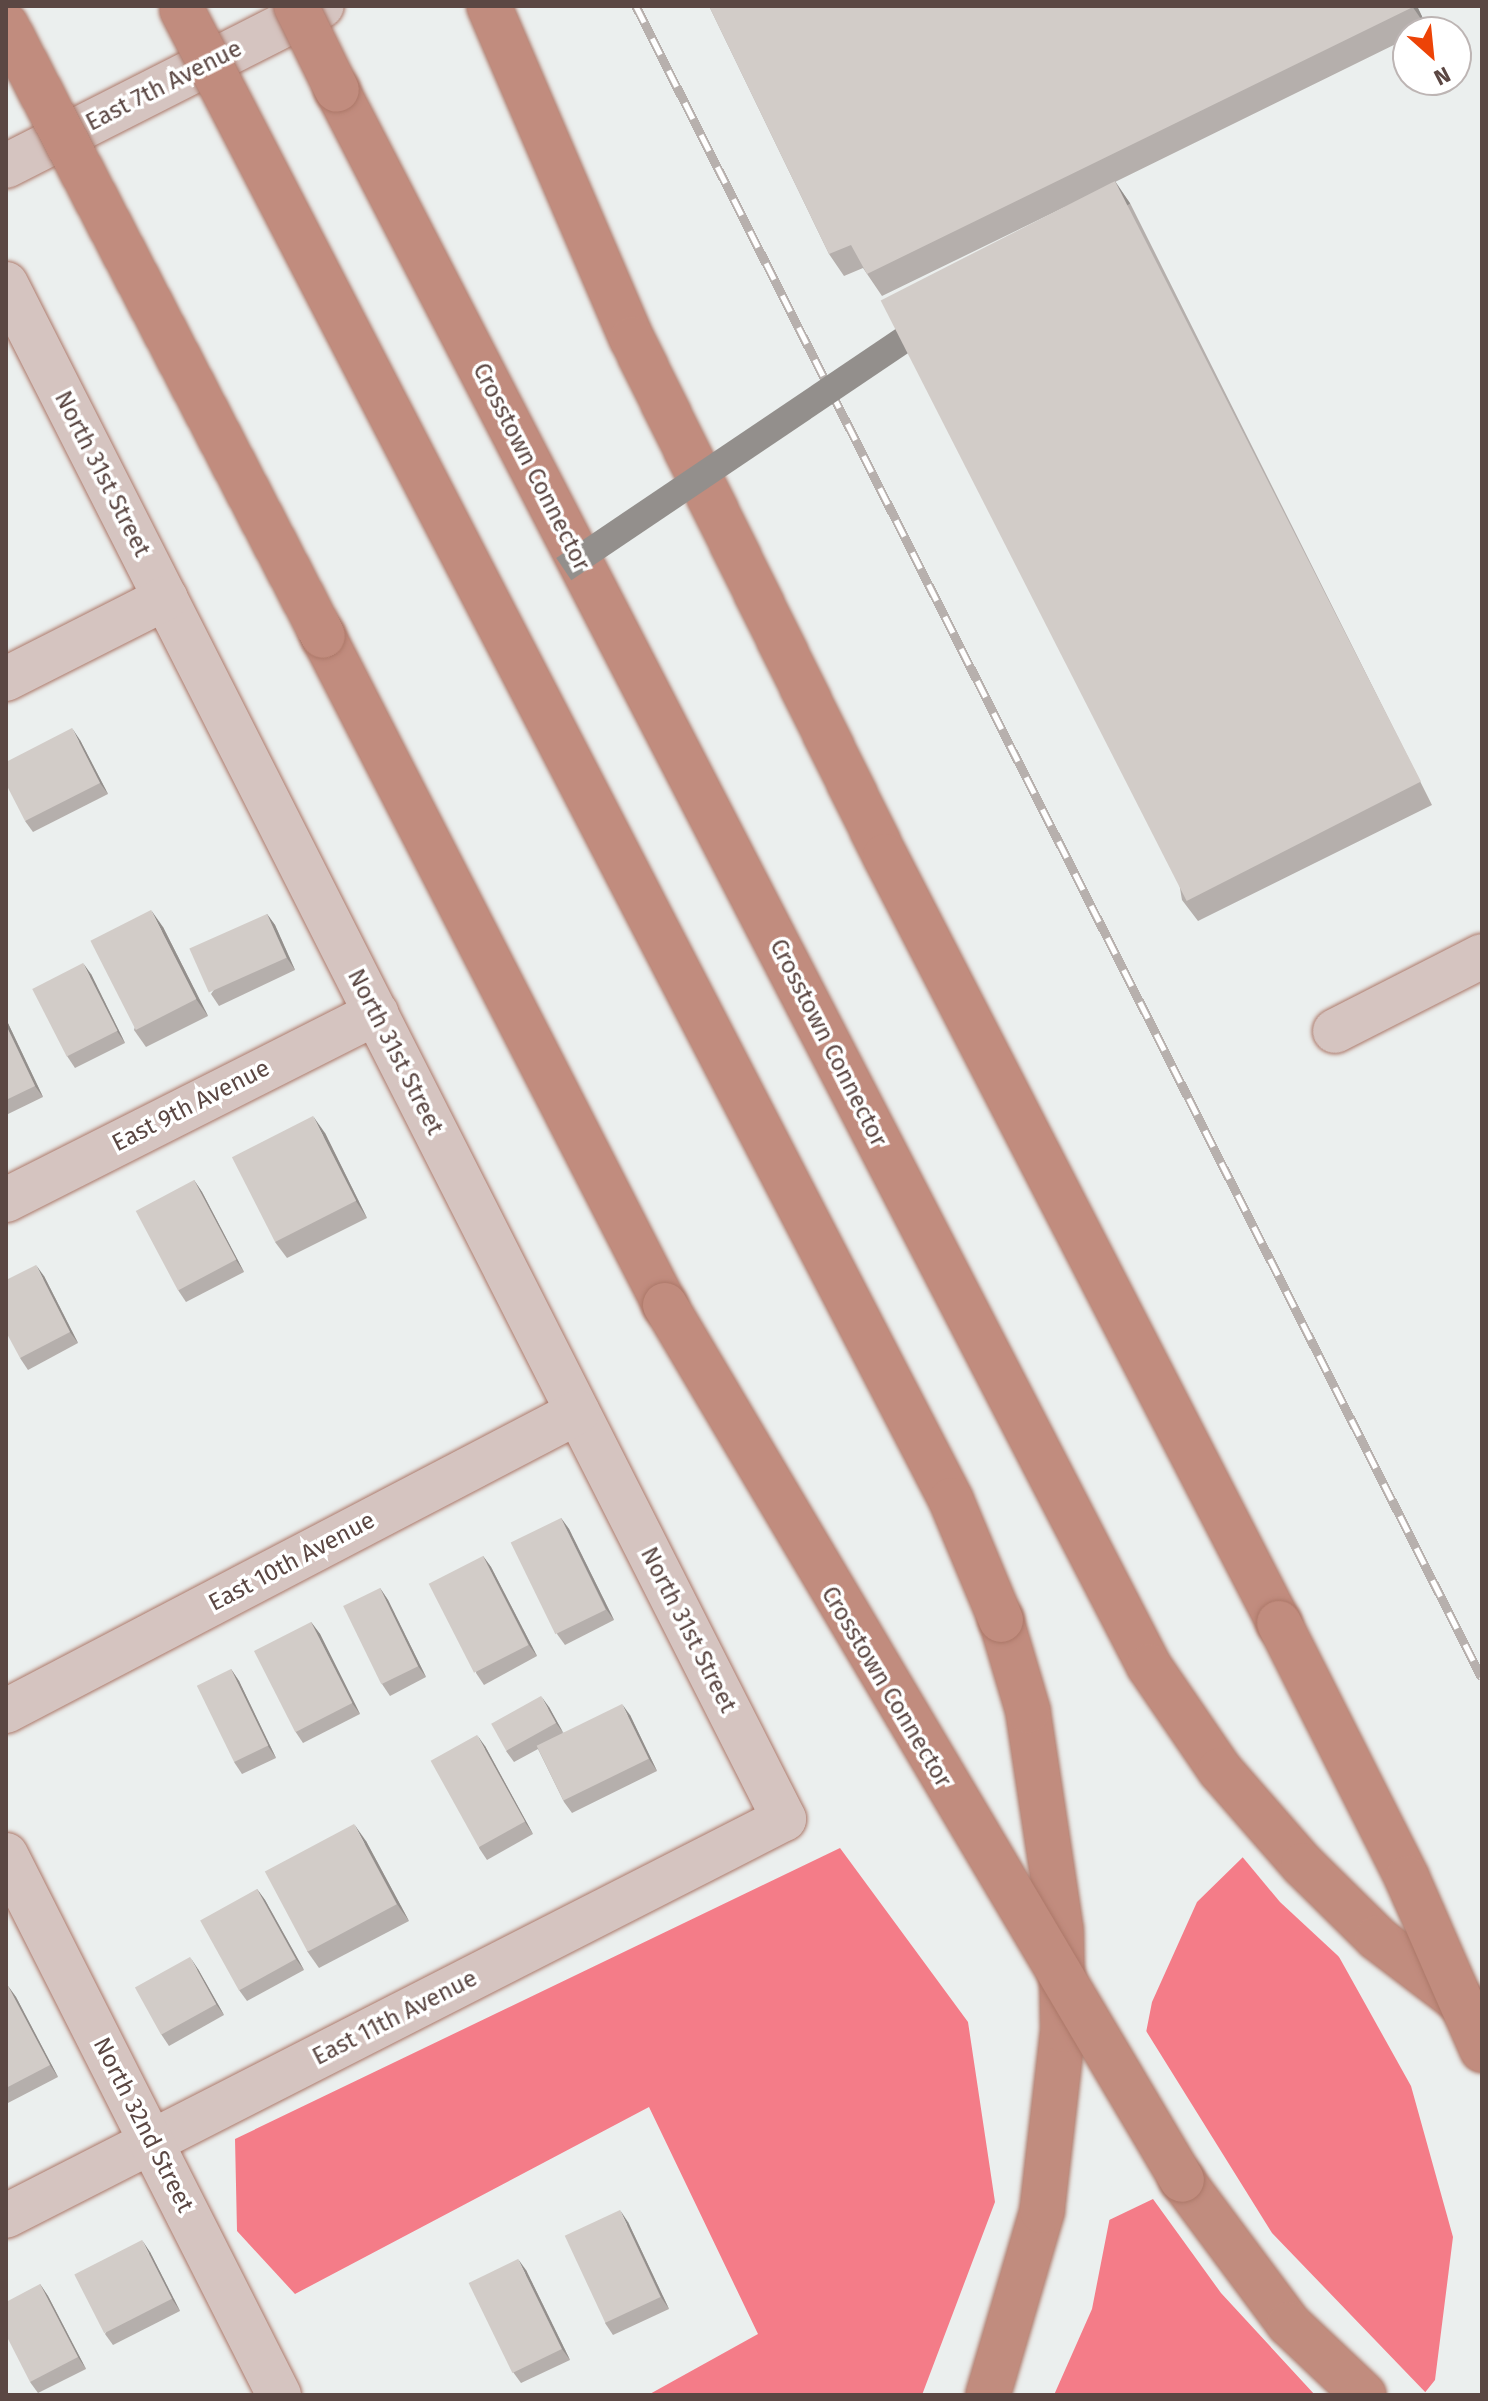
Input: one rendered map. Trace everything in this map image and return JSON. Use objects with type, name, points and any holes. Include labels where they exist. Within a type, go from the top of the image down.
[{"type":"highway","name":"Crosstown Connector","points":[[296,6],[1149,1666],[1220,1770],[1303,1865],[1377,1938],[1482,2018]]},
{"type":"highway","points":[[305,6],[337,90]]},
{"type":"highway","points":[[458,6],[632,339],[885,856],[1400,1864],[1482,2050]]},
{"type":"highway","points":[[489,6],[632,339]]},
{"type":"highway","points":[[181,7],[951,1500],[1001,1620],[1028,1711],[1061,1930],[1063,2030],[1042,2211],[988,2395]]},
{"type":"highway","name":"Crosstown Connector","points":[[6,25],[745,1450],[1198,2204],[1289,2324],[1364,2395]]},
{"type":"street","name":"East 7th Avenue","points":[[6,166],[322,6]]},
{"type":"street","name":"North 31st Street","points":[[6,284],[784,1819]]},
{"type":"street","points":[[6,679],[166,598]]},
{"type":"street","points":[[1335,1031],[1482,956]]},
{"type":"street","name":"East 9th Avenue","points":[[6,1200],[376,1013]]},
{"type":"street","name":"East 10th Avenue","points":[[6,1711],[578,1412]]},
{"type":"street","name":"East 11th Avenue","points":[[6,2216],[784,1819]]},
{"type":"street","name":"North 32nd Street","points":[[6,1855],[279,2395]]},
{"type":"shaded area","points":[[840,1848],[968,2022],[995,2202],[922,2395],[648,2395],[758,2334],[649,2107],[295,2294],[237,2231],[235,2139]]},
{"type":"shaded area","points":[[1243,1857],[1309,1903],[1411,2086],[1453,2237],[1435,2380],[1423,2395],[1054,2395],[1092,2309],[1152,2002],[1197,1902]]},
{"type":"pier","points":[[1240,1854],[1312,1900],[1350,1967],[1280,1902]]},
{"type":"pier","points":[[1143,2026],[1272,2233],[1428,2395],[1315,2395],[1221,2293],[1153,2199],[1105,2222]]},
{"type":"building","points":[[709,6],[1413,7],[867,274],[851,245],[829,254]]},
{"type":"building","points":[[1115,181],[1421,782],[1187,901],[881,300]]},
{"type":"building","points":[[72,728],[100,783],[25,821],[6,784],[6,762]]},
{"type":"building","points":[[151,910],[196,999],[136,1030],[90,941]]},
{"type":"building","points":[[267,914],[287,958],[209,992],[189,949]]},
{"type":"building","points":[[83,963],[118,1031],[67,1057],[32,989]]},
{"type":"building","points":[[6,1025],[35,1086],[6,1100]]},
{"type":"building","points":[[313,1116],[356,1201],[275,1242],[232,1157]]},
{"type":"building","points":[[194,1180],[236,1259],[178,1290],[136,1211]]},
{"type":"building","points":[[36,1265],[70,1332],[20,1358],[6,1332],[6,1280]]},
{"type":"building","points":[[561,1518],[606,1610],[555,1634],[511,1543]]},
{"type":"building","points":[[483,1556],[528,1645],[474,1673],[429,1584]]},
{"type":"building","points":[[380,1588],[418,1666],[381,1684],[343,1606]]},
{"type":"building","points":[[311,1622],[352,1703],[295,1732],[254,1651]]},
{"type":"building","points":[[231,1669],[268,1745],[234,1762],[197,1686]]},
{"type":"building","points":[[541,1696],[556,1723],[506,1751],[491,1724]]},
{"type":"building","points":[[622,1704],[649,1759],[563,1800],[537,1746]]},
{"type":"building","points":[[477,1735],[525,1822],[479,1847],[431,1761]]},
{"type":"building","points":[[354,1824],[397,1904],[308,1952],[265,1871]]},
{"type":"building","points":[[257,1889],[296,1959],[239,1990],[200,1921]]},
{"type":"building","points":[[190,1957],[216,2004],[161,2035],[135,1988]]},
{"type":"building","points":[[6,1987],[50,2065],[6,2088]]},
{"type":"building","points":[[620,2210],[661,2297],[605,2323],[565,2236]]},
{"type":"building","points":[[142,2240],[172,2299],[104,2333],[74,2275]]},
{"type":"building","points":[[518,2259],[562,2349],[512,2373],[469,2283]]},
{"type":"building","points":[[40,2284],[78,2357],[30,2382],[6,2335],[6,2302]]},
{"type":"railway","points":[[636,6],[1482,1678]]}]
